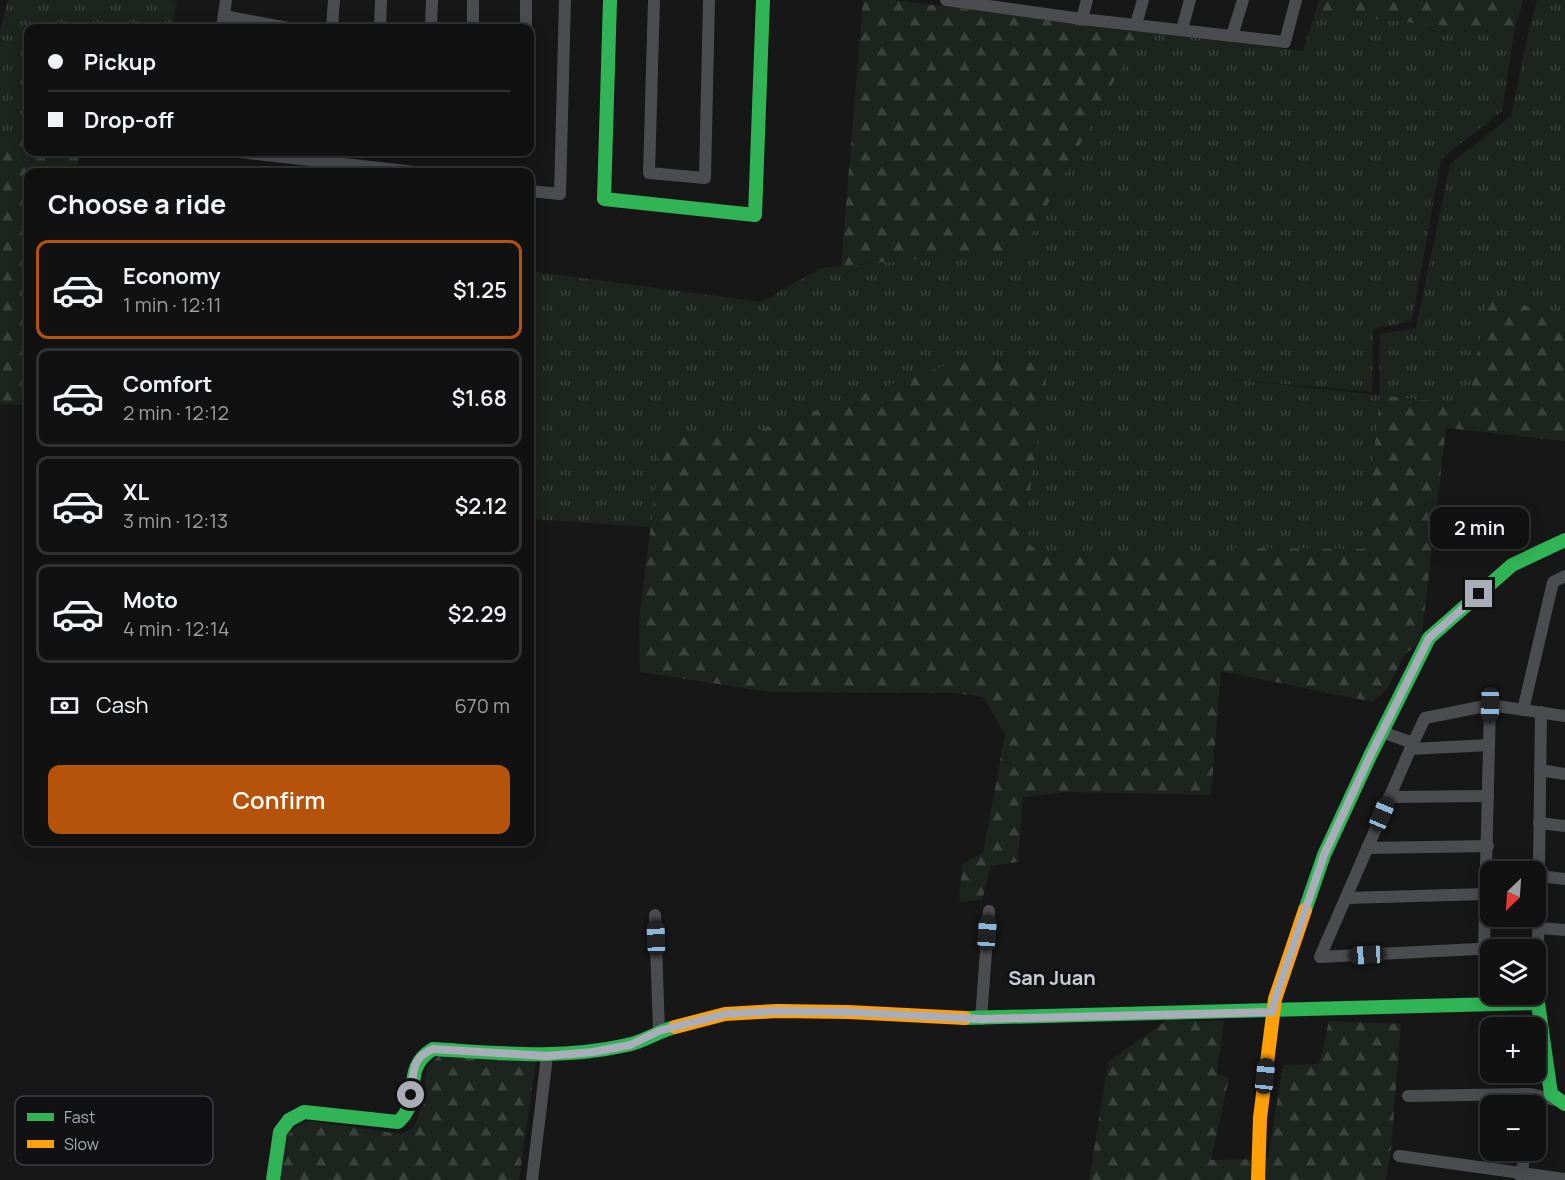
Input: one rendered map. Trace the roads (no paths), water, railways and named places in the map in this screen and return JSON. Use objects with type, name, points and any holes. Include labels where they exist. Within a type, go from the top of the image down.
[{"type":"street","points":[[226,0],[223,22],[245,24]]},
{"type":"street","points":[[332,24],[334,0]]},
{"type":"street","points":[[380,24],[381,0]]},
{"type":"street","points":[[431,24],[432,0]]},
{"type":"street","points":[[472,24],[473,0]]},
{"type":"street","points":[[526,0],[526,24]]},
{"type":"street","points":[[534,191],[560,194],[565,0]]},
{"type":"street","points":[[610,0],[604,199],[756,215],[763,0]]},
{"type":"street","points":[[654,0],[649,173],[705,178],[709,0]]},
{"type":"street","points":[[946,0],[1007,4],[1044,14],[1285,42],[1296,0]]},
{"type":"street","points":[[1044,14],[1048,0]]},
{"type":"street","points":[[1082,19],[1088,0]]},
{"type":"street","points":[[1136,24],[1143,0]]},
{"type":"street","points":[[1182,30],[1190,0]]},
{"type":"street","points":[[1232,36],[1243,0]]},
{"type":"street","points":[[273,156],[379,168]]},
{"type":"street","points":[[1258,1180],[1260,1118],[1275,999],[1324,855],[1382,732],[1429,638],[1512,565],[1565,540]]},
{"type":"street","points":[[1523,710],[1553,582],[1565,576]]},
{"type":"street","points":[[1487,861],[1490,705]]},
{"type":"street","points":[[1480,949],[1320,957],[1425,718],[1490,705],[1565,716]]},
{"type":"street","points":[[1539,861],[1540,712]]},
{"type":"street","points":[[1382,732],[1411,746],[1489,745]]},
{"type":"street","points":[[1540,770],[1565,774]]},
{"type":"street","points":[[1389,797],[1488,796]]},
{"type":"street","points":[[1539,823],[1565,826]]},
{"type":"street","points":[[1367,848],[1488,846]]},
{"type":"street","points":[[1546,877],[1565,879]]},
{"type":"street","points":[[1346,898],[1480,894]]},
{"type":"street","points":[[981,1019],[989,911]]},
{"type":"street","points":[[655,915],[659,1031]]},
{"type":"street","points":[[1538,939],[1539,928],[1565,930]]},
{"type":"street","points":[[273,1180],[280,1132],[289,1120],[304,1112],[398,1122],[405,1118],[409,1111],[415,1063],[422,1053],[433,1049],[547,1056],[593,1052],[630,1045],[659,1031],[725,1014],[777,1011],[848,1012],[981,1019],[1538,1003],[1551,1094],[1562,1103]]},
{"type":"street","points":[[532,1180],[547,1056]]},
{"type":"street","points":[[1408,1096],[1480,1098]]},
{"type":"street","points":[[1546,1101],[1562,1103]]},
{"type":"street","points":[[1399,1156],[1522,1177],[1565,1179]]},
{"type":"street","points":[[1522,1177],[1524,1161]]},
{"type":"district","name":"San Juan","points":[[1052,978]]}]
